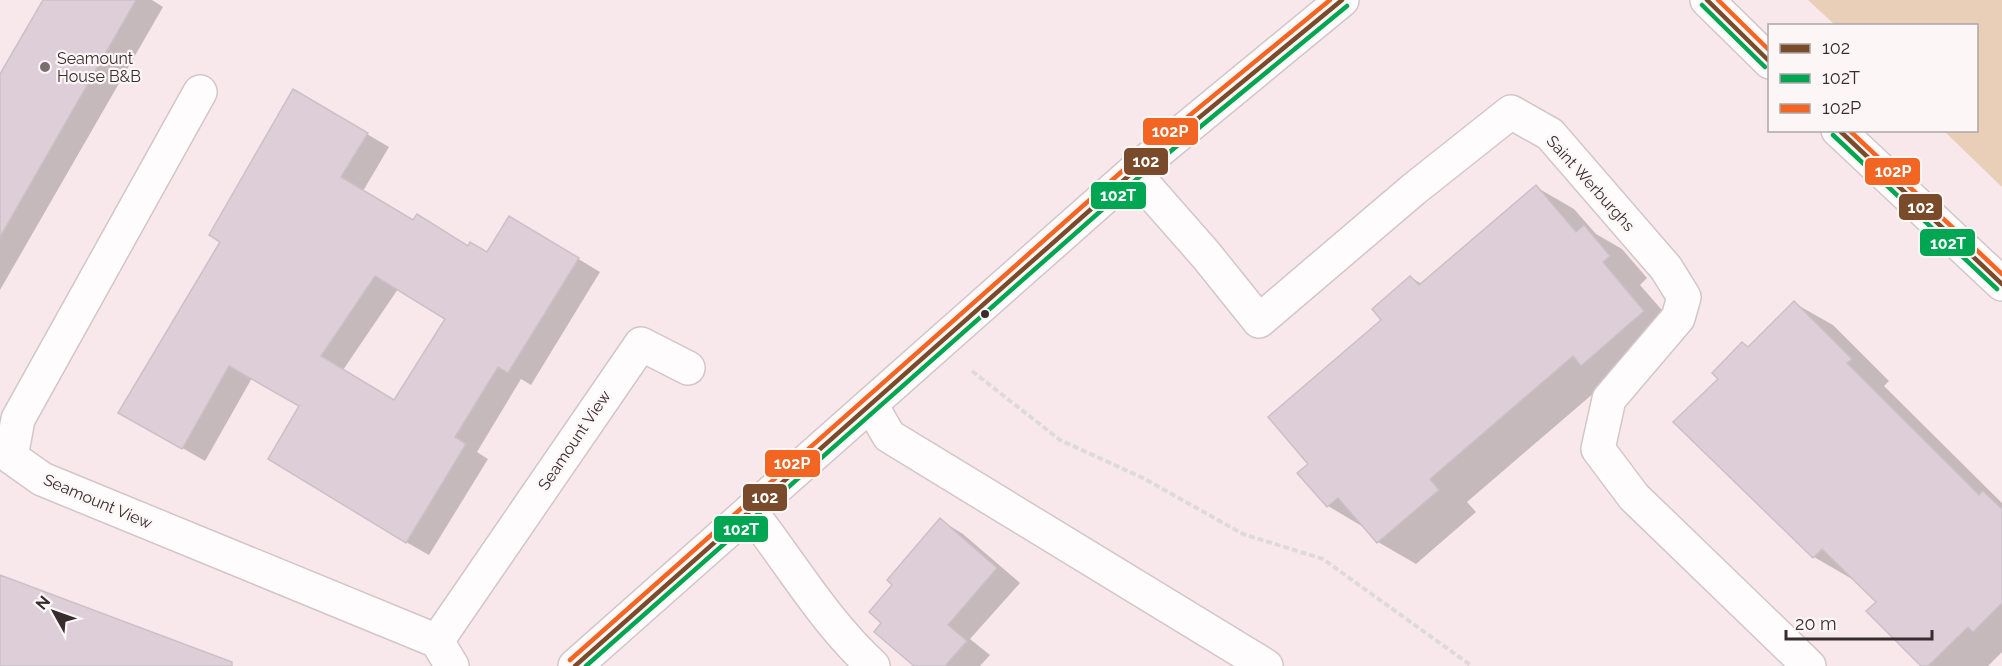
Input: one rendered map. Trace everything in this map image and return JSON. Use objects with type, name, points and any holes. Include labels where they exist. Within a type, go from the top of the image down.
[{"type":"street","points":[[587,662],[750,511],[1133,172],[1342,0]]},
{"type":"street","points":[[1707,0],[1768,60]]},
{"type":"street","name":"Seamount View","points":[[200,92],[18,419],[6,458],[42,479],[445,653],[641,344],[688,368]]},
{"type":"street","name":"Saint Werburghs","points":[[1133,172],[1206,255],[1259,321],[1414,189],[1511,112],[1550,134],[1666,268],[1684,297],[1678,318],[1609,399],[1598,448],[1634,497],[1809,666]]},
{"type":"street","points":[[1840,132],[2002,284]]},
{"type":"street","points":[[871,405],[889,436],[1266,666]]},
{"type":"street","points":[[750,511],[786,557],[816,602],[873,666]]},
{"type":"path","points":[[943,339],[974,372],[1059,440],[1143,478],[1242,534],[1323,559],[1472,666]]},
{"type":"shaded area","points":[[1808,0],[2002,0],[2002,187],[1945,132],[1978,132],[1978,24],[1834,24]]},
{"type":"building","name":"Seamount House B&B","points":[[43,0],[136,0],[0,237],[0,74]]},
{"type":"building","points":[[293,89],[368,133],[341,177],[413,220],[417,214],[468,246],[470,242],[487,252],[509,216],[579,258],[508,373],[498,367],[455,437],[466,444],[406,543],[268,459],[299,406],[229,366],[182,449],[118,413],[220,242],[209,235]],"holes":[[[375,276],[445,319],[394,400],[321,356]]]},
{"type":"building","points":[[1536,185],[1576,232],[1584,225],[1610,256],[1603,262],[1644,311],[1581,366],[1573,356],[1430,479],[1439,490],[1377,543],[1338,498],[1327,507],[1297,473],[1308,464],[1268,417],[1381,320],[1372,309],[1410,276],[1419,285]]},
{"type":"building","points":[[1794,301],[1852,359],[1847,363],[1979,495],[1983,491],[2002,509],[2002,603],[1973,632],[1968,627],[1928,666],[1921,666],[1866,611],[1876,602],[1822,549],[1813,558],[1673,422],[1718,379],[1712,373],[1742,342],[1748,347]]},
{"type":"building","points":[[940,518],[997,568],[948,625],[967,641],[945,666],[914,666],[874,632],[881,623],[869,612],[892,585],[887,580]]},
{"type":"building","points":[[0,575],[232,662],[232,666],[0,666]]},
{"type":"transit line","name":"102P","points":[[570,660],[1128,166],[1330,0]]},
{"type":"transit line","name":"102","points":[[575,666],[1133,172],[1342,0]]},
{"type":"transit line","name":"102","points":[[1707,0],[1768,60]]},
{"type":"transit line","name":"102P","points":[[1718,0],[1768,49]]},
{"type":"transit line","name":"102T","points":[[1702,5],[1765,67]]},
{"type":"transit line","name":"102T","points":[[586,666],[1138,178],[1347,6]]},
{"type":"transit line","name":"102","points":[[1841,132],[2002,284]]},
{"type":"transit line","name":"102P","points":[[1851,132],[2002,274]]},
{"type":"transit line","name":"102T","points":[[1833,135],[1997,289]]},
{"type":"place","name":"Seamount House B&B","points":[[45,67]]}]
